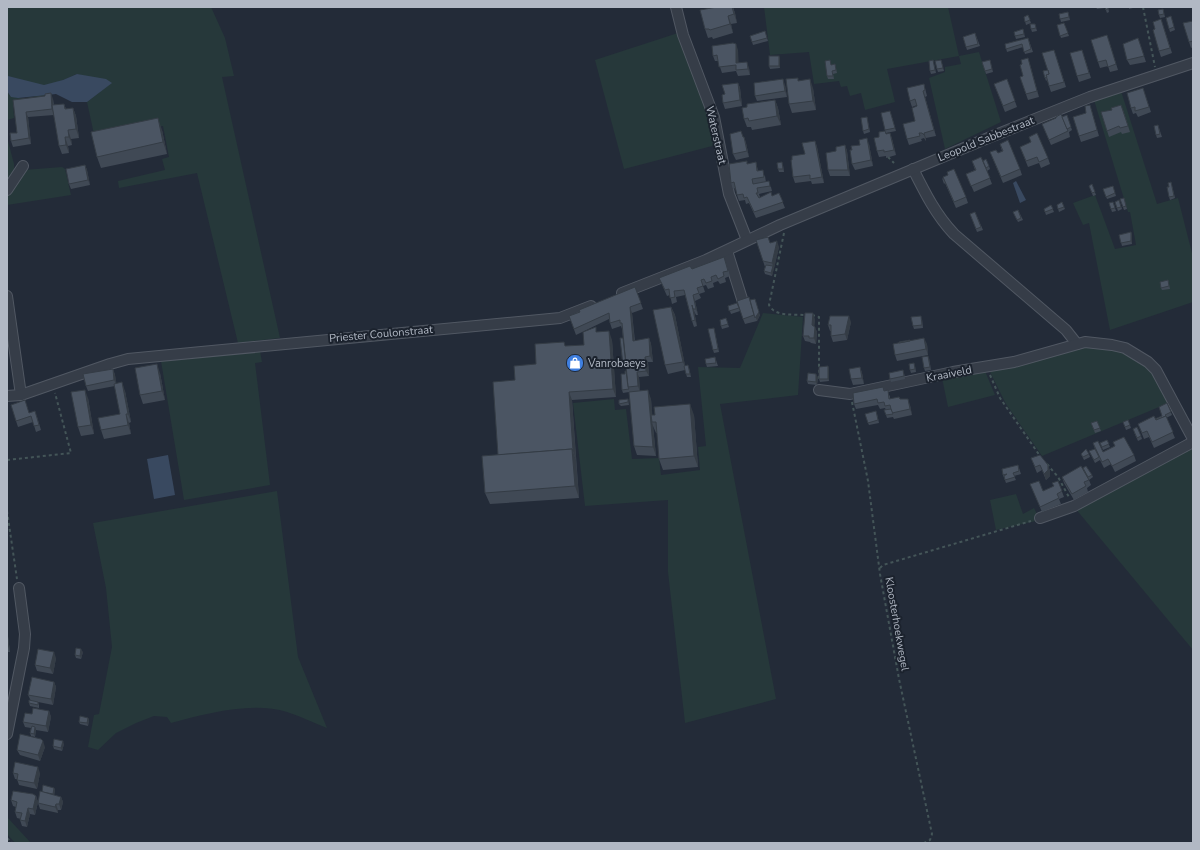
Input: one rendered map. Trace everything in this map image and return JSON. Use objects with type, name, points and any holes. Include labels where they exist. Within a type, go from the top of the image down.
[{"type":"street","name":"Waterstraat","points":[[676,7],[683,35],[714,117],[729,194],[747,240]]},
{"type":"street","name":"Leopold Sabbestraat","points":[[747,240],[913,169],[1090,97],[1193,63]]},
{"type":"street","points":[[7,190],[23,166]]},
{"type":"street","points":[[913,169],[942,222],[1066,330],[1077,344]]},
{"type":"street","name":"Priester Coulonstraat","points":[[7,396],[21,395],[128,359],[560,318],[727,251],[747,240]]},
{"type":"street","points":[[727,251],[743,302]]},
{"type":"street","points":[[7,296],[21,395]]},
{"type":"street","name":"Kraaiveld","points":[[819,390],[850,394],[1029,359],[1085,342],[1112,345],[1125,348],[1148,362],[1160,378],[1193,439]]},
{"type":"street","points":[[1040,518],[1074,506],[1193,442]]},
{"type":"street","points":[[7,734],[24,648],[25,634],[19,588]]},
{"type":"path","points":[[1143,7],[1157,74]]},
{"type":"path","points":[[888,157],[894,163]]},
{"type":"path","points":[[781,225],[785,236],[769,305],[772,310],[779,314],[819,317],[819,390]]},
{"type":"path","points":[[986,367],[1000,398],[1042,459],[1058,477],[1074,506]]},
{"type":"path","points":[[7,460],[71,453],[53,384]]},
{"type":"path","points":[[850,394],[868,481],[880,569]]},
{"type":"path","points":[[7,512],[19,588]]},
{"type":"path","name":"Kloosterhoekwegel","points":[[924,843],[930,840],[932,834],[899,679],[880,569],[883,565],[1040,518]]},
{"type":"path","points":[[7,838],[12,843]]},
{"type":"shaded area","points":[[7,7],[211,7],[225,38],[234,76],[222,77],[280,338],[238,343],[197,173],[119,188],[118,181],[165,170],[162,159],[169,157],[163,126],[95,139],[87,102],[111,83],[77,74],[57,83],[48,85],[34,84],[16,78],[7,77]]},
{"type":"shaded area","points":[[764,7],[948,7],[959,56],[887,69],[895,102],[865,110],[861,93],[850,96],[847,86],[841,87],[839,81],[814,84],[809,52],[770,55]]},
{"type":"shaded area","points":[[678,33],[706,107],[716,145],[624,169],[595,60]]},
{"type":"shaded area","points":[[979,52],[1001,122],[945,149],[929,78],[945,72],[945,67],[961,64],[959,56]]},
{"type":"shaded area","points":[[7,91],[11,95],[19,98],[29,98],[44,94],[45,99],[13,103],[14,118],[7,120]]},
{"type":"shaded area","points":[[1121,91],[1157,204],[1178,198],[1193,257],[1193,302],[1110,330],[1089,223],[1083,225],[1073,203],[1095,195],[1115,249],[1136,245],[1130,212],[1128,212],[1094,100]]},
{"type":"shaded area","points":[[7,137],[14,164],[14,170],[7,181]]},
{"type":"shaded area","points":[[62,167],[65,169],[71,195],[7,205],[7,193],[24,170]]},
{"type":"shaded area","points":[[763,313],[803,317],[798,395],[720,404],[776,699],[685,723],[668,572],[668,500],[585,506],[573,403],[614,399],[615,410],[626,409],[632,459],[659,458],[661,475],[700,470],[698,447],[706,446],[698,367],[740,368]]},
{"type":"shaded area","points":[[1085,346],[1122,351],[1148,366],[1171,402],[1042,456],[1006,404],[990,372],[992,369]]},
{"type":"shaded area","points":[[260,351],[262,362],[255,363],[270,485],[184,500],[161,361]]},
{"type":"shaded area","points":[[985,371],[995,395],[948,407],[942,378]]},
{"type":"shaded area","points":[[1193,447],[1193,650],[1075,508]]},
{"type":"shaded area","points":[[277,491],[298,657],[327,728],[287,712],[273,709],[244,708],[213,713],[171,723],[167,717],[154,716],[116,733],[98,750],[88,747],[94,715],[99,714],[112,647],[106,588],[93,523]]},
{"type":"shaded area","points":[[1016,494],[1023,514],[1034,508],[1040,520],[996,530],[990,500]]},
{"type":"shaded area","points":[[7,817],[31,843],[15,843],[7,834]]},
{"type":"water","points":[[77,74],[106,79],[112,83],[87,102],[72,102],[56,94],[18,98],[11,97],[7,91],[8,76],[44,85],[63,80]]},
{"type":"water","points":[[1016,181],[1026,200],[1020,203],[1013,183]]},
{"type":"water","points":[[168,455],[175,495],[154,499],[147,459]]},
{"type":"building","points":[[717,7],[732,7],[734,14],[728,16],[730,24],[710,30],[705,29],[700,10]]},
{"type":"building","points":[[1163,9],[1164,14],[1159,15],[1158,10]]},
{"type":"building","points":[[1068,12],[1069,17],[1060,19],[1059,14]]},
{"type":"building","points":[[1028,15],[1030,20],[1025,22],[1024,17]]},
{"type":"building","points":[[1171,16],[1174,27],[1169,29],[1166,18]]},
{"type":"building","points":[[1161,19],[1170,48],[1159,51],[1153,30],[1155,29],[1153,22]]},
{"type":"building","points":[[1193,21],[1193,41],[1189,42],[1183,23]]},
{"type":"building","points":[[1064,23],[1068,33],[1060,36],[1057,25]]},
{"type":"building","points":[[1030,24],[1035,24],[1036,28],[1031,29]]},
{"type":"building","points":[[1023,29],[1024,34],[1015,36],[1014,32]]},
{"type":"building","points":[[765,31],[767,38],[752,42],[750,36]]},
{"type":"building","points":[[975,33],[978,44],[966,47],[963,37]]},
{"type":"building","points":[[1107,35],[1116,64],[1108,67],[1106,60],[1098,62],[1091,40]]},
{"type":"building","points":[[1028,38],[1031,49],[1024,52],[1022,44],[1006,49],[1005,44]]},
{"type":"building","points":[[1138,38],[1144,56],[1127,60],[1123,44]]},
{"type":"building","points":[[733,43],[736,44],[736,63],[747,62],[748,69],[736,70],[736,65],[719,67],[717,55],[713,56],[712,46]]},
{"type":"building","points":[[1054,50],[1064,82],[1049,86],[1046,75],[1049,74],[1042,53]]},
{"type":"building","points":[[1082,50],[1089,73],[1077,76],[1070,53]]},
{"type":"building","points":[[769,56],[779,56],[779,66],[769,66]]},
{"type":"building","points":[[1028,58],[1037,91],[1026,94],[1020,77],[1023,76],[1020,65],[1022,64],[1021,60]]},
{"type":"building","points":[[830,60],[831,65],[835,64],[836,70],[832,71],[833,76],[827,76],[825,61]]},
{"type":"building","points":[[933,60],[935,70],[930,71],[929,61]]},
{"type":"building","points":[[941,60],[943,68],[937,69],[935,61]]},
{"type":"building","points":[[990,60],[992,69],[985,71],[982,62]]},
{"type":"building","points":[[1048,70],[1049,74],[1046,75],[1047,77],[1045,78],[1043,71]]},
{"type":"building","points":[[798,78],[798,81],[810,79],[813,101],[789,104],[786,79]]},
{"type":"building","points":[[783,79],[785,91],[755,96],[754,83]]},
{"type":"building","points":[[1007,79],[1015,101],[1003,106],[994,84]]},
{"type":"building","points":[[738,83],[740,100],[723,103],[722,95],[725,94],[722,85]]},
{"type":"building","points":[[924,84],[925,90],[923,91],[934,130],[924,133],[924,135],[919,133],[920,136],[907,139],[903,124],[915,121],[912,108],[917,106],[915,99],[910,101],[907,88]]},
{"type":"building","points":[[1143,88],[1149,107],[1135,111],[1135,107],[1131,108],[1127,93]]},
{"type":"building","points":[[51,93],[52,109],[26,112],[29,138],[11,141],[10,133],[17,133],[13,100],[45,96],[45,94]]},
{"type":"building","points":[[775,100],[777,116],[749,121],[748,118],[744,119],[742,108],[747,107],[747,104]]},
{"type":"building","points":[[64,104],[65,109],[73,108],[76,129],[68,130],[69,137],[65,137],[66,145],[59,146],[52,105]]},
{"type":"building","points":[[1090,105],[1097,130],[1079,136],[1073,117],[1086,113],[1085,106]]},
{"type":"building","points":[[1121,105],[1128,126],[1120,128],[1119,126],[1107,131],[1101,112],[1112,110],[1111,108]]},
{"type":"building","points":[[890,111],[895,128],[885,130],[881,113]]},
{"type":"building","points":[[1061,114],[1068,131],[1049,140],[1042,124],[1056,118]]},
{"type":"building","points":[[1067,115],[1071,127],[1067,129],[1062,117]]},
{"type":"building","points":[[867,117],[869,129],[863,131],[861,118]]},
{"type":"building","points":[[158,118],[163,142],[97,157],[91,132]]},
{"type":"building","points":[[1158,125],[1160,134],[1156,135],[1154,126]]},
{"type":"building","points":[[741,131],[747,151],[733,154],[730,134]]},
{"type":"building","points":[[885,131],[886,134],[890,133],[894,150],[884,152],[884,150],[877,151],[874,138],[879,137],[879,132]]},
{"type":"building","points":[[1037,133],[1048,158],[1039,162],[1037,157],[1026,161],[1020,147],[1031,142],[1029,137]]},
{"type":"building","points":[[867,138],[871,160],[852,164],[850,150],[852,150],[851,146],[860,145],[859,140]]},
{"type":"building","points":[[1008,140],[1020,169],[1001,177],[990,152],[996,150],[998,153],[1003,151],[1000,144]]},
{"type":"building","points":[[815,141],[822,177],[810,179],[810,175],[793,177],[792,156],[805,154],[802,143]]},
{"type":"building","points":[[845,145],[848,170],[828,170],[826,153],[836,151],[836,147]]},
{"type":"building","points":[[981,157],[990,178],[971,186],[966,174],[976,170],[972,161]]},
{"type":"building","points":[[986,159],[989,166],[986,168],[983,161]]},
{"type":"building","points":[[747,161],[747,164],[756,162],[757,171],[763,170],[764,177],[752,179],[753,184],[769,181],[770,186],[757,188],[758,193],[756,193],[759,198],[771,192],[772,196],[779,193],[783,202],[754,212],[747,197],[744,198],[743,194],[737,195],[734,182],[731,183],[729,164]]},
{"type":"building","points":[[782,162],[783,169],[778,169],[777,163]]},
{"type":"building","points":[[85,165],[88,180],[69,184],[66,169]]},
{"type":"building","points":[[954,169],[966,197],[954,202],[943,177],[948,175],[947,172]]},
{"type":"building","points":[[1171,182],[1174,196],[1169,197],[1167,187],[1169,187],[1168,183]]},
{"type":"building","points":[[1092,184],[1095,192],[1092,193],[1089,186]]},
{"type":"building","points":[[1113,186],[1115,193],[1106,197],[1103,189]]},
{"type":"building","points":[[1124,198],[1126,206],[1123,207],[1120,199]]},
{"type":"building","points":[[1119,200],[1121,207],[1117,208],[1115,202]]},
{"type":"building","points":[[1062,202],[1064,207],[1058,209],[1057,205]]},
{"type":"building","points":[[1113,202],[1115,208],[1111,209],[1109,203]]},
{"type":"building","points":[[1051,205],[1053,209],[1045,212],[1044,209]]},
{"type":"building","points":[[1018,210],[1021,218],[1017,220],[1013,212]]},
{"type":"building","points":[[975,212],[981,227],[976,229],[970,214]]},
{"type":"building","points":[[1131,232],[1131,241],[1121,243],[1119,235]]},
{"type":"building","points":[[768,237],[770,243],[777,241],[772,263],[763,261],[756,240]]},
{"type":"building","points":[[724,257],[728,271],[723,272],[724,276],[718,279],[716,275],[711,277],[712,281],[706,283],[704,279],[701,280],[703,286],[697,288],[699,293],[693,295],[696,309],[693,309],[692,305],[695,320],[692,321],[684,290],[674,291],[675,297],[670,298],[669,289],[665,290],[659,278],[690,266],[692,269]]},
{"type":"building","points":[[766,265],[773,266],[771,273],[764,271]]},
{"type":"building","points":[[1168,280],[1169,286],[1161,288],[1160,282]]},
{"type":"building","points":[[635,287],[641,303],[630,307],[633,341],[649,338],[650,356],[645,357],[646,371],[637,372],[638,386],[628,387],[622,323],[620,323],[620,320],[610,323],[609,313],[574,329],[569,316],[580,312],[579,310]]},
{"type":"building","points":[[749,297],[754,315],[743,319],[737,301]]},
{"type":"building","points":[[755,299],[759,312],[755,318],[750,300]]},
{"type":"building","points":[[737,303],[739,308],[729,311],[728,306]]},
{"type":"building","points":[[671,307],[683,362],[665,365],[653,310]]},
{"type":"building","points":[[805,313],[813,313],[812,325],[815,327],[814,338],[803,336]]},
{"type":"building","points":[[830,316],[849,316],[845,334],[831,336],[831,325],[828,325]]},
{"type":"building","points":[[921,316],[922,325],[913,326],[911,317]]},
{"type":"building","points":[[726,318],[728,324],[721,326],[720,320]]},
{"type":"building","points":[[596,327],[596,332],[609,331],[613,389],[569,392],[573,451],[572,449],[498,455],[493,382],[515,380],[514,366],[536,364],[535,344],[564,342],[565,346],[584,345],[583,332]]},
{"type":"building","points":[[714,328],[718,349],[713,350],[708,329]]},
{"type":"building","points":[[620,338],[623,338],[626,365],[623,365]]},
{"type":"building","points":[[924,338],[926,349],[895,355],[893,344]]},
{"type":"building","points":[[910,341],[899,343],[899,342]]},
{"type":"building","points":[[928,356],[930,367],[924,368],[922,357]]},
{"type":"building","points":[[715,357],[716,363],[706,364],[705,359]]},
{"type":"building","points":[[914,363],[915,369],[910,370],[909,364]]},
{"type":"building","points":[[157,364],[162,391],[140,395],[135,368]]},
{"type":"building","points":[[688,365],[690,374],[686,374],[684,366]]},
{"type":"building","points":[[828,366],[828,379],[819,379],[819,367]]},
{"type":"building","points":[[860,367],[862,378],[851,379],[849,369]]},
{"type":"building","points":[[113,369],[114,380],[86,386],[83,374]]},
{"type":"building","points":[[903,370],[904,376],[890,379],[889,373]]},
{"type":"building","points":[[625,371],[629,389],[622,390],[621,374],[625,374]]},
{"type":"building","points":[[808,373],[816,374],[816,382],[807,381]]},
{"type":"building","points":[[122,382],[128,414],[126,414],[128,425],[101,430],[98,418],[120,414],[114,384]]},
{"type":"building","points":[[883,387],[884,391],[888,390],[889,399],[899,397],[900,399],[908,399],[910,409],[892,413],[890,405],[885,406],[884,402],[878,403],[877,399],[854,404],[853,393]]},
{"type":"building","points":[[85,390],[91,425],[78,427],[71,392]]},
{"type":"building","points":[[648,390],[653,447],[634,446],[629,392]]},
{"type":"building","points":[[628,399],[628,402],[619,404],[619,400]]},
{"type":"building","points":[[25,400],[29,413],[35,411],[39,425],[34,426],[31,416],[16,421],[11,405]]},
{"type":"building","points":[[1167,403],[1171,412],[1156,420],[1155,419],[1162,416],[1159,407]]},
{"type":"building","points":[[690,404],[694,456],[659,459],[656,422],[652,422],[651,415],[655,415],[654,407]]},
{"type":"building","points":[[891,409],[893,414],[886,415],[884,410]]},
{"type":"building","points":[[876,411],[878,420],[868,423],[865,414]]},
{"type":"building","points":[[1154,416],[1156,420],[1166,416],[1173,432],[1152,442],[1147,431],[1142,433],[1138,424]]},
{"type":"building","points":[[1128,420],[1130,425],[1125,427],[1123,422]]},
{"type":"building","points":[[1097,421],[1100,428],[1094,430],[1091,423]]},
{"type":"building","points":[[1137,427],[1141,436],[1137,438],[1133,429]]},
{"type":"building","points":[[1124,437],[1134,455],[1112,466],[1108,459],[1102,462],[1093,443],[1098,441],[1103,452],[1115,446],[1113,442]]},
{"type":"building","points":[[1107,440],[1109,444],[1102,447],[1100,443]]},
{"type":"building","points":[[572,449],[575,486],[485,493],[482,456]]},
{"type":"building","points":[[1086,449],[1089,454],[1083,457],[1081,454]]},
{"type":"building","points":[[1095,449],[1099,457],[1094,460],[1089,451]]},
{"type":"building","points":[[1040,455],[1048,465],[1048,470],[1044,474],[1040,465],[1035,467],[1031,458]]},
{"type":"building","points":[[1018,465],[1019,471],[1013,473],[1015,477],[1005,480],[1004,476],[1007,474],[1003,475],[1002,469]]},
{"type":"building","points":[[1081,466],[1089,480],[1084,482],[1086,486],[1072,494],[1062,477]]},
{"type":"building","points":[[1086,466],[1092,475],[1088,477],[1083,468]]},
{"type":"building","points":[[1039,481],[1043,491],[1054,486],[1052,483],[1058,481],[1062,491],[1057,494],[1059,498],[1040,507],[1030,484]]},
{"type":"building","points":[[76,648],[81,649],[80,656],[75,655]]},
{"type":"building","points":[[38,649],[54,652],[50,668],[35,665]]},
{"type":"building","points":[[32,677],[54,682],[51,699],[28,695]]},
{"type":"building","points":[[29,700],[38,702],[38,705],[29,703]]},
{"type":"building","points":[[33,708],[49,711],[46,726],[23,722],[25,713],[32,714]]},
{"type":"building","points":[[80,716],[88,718],[87,723],[79,722]]},
{"type":"building","points":[[32,726],[35,727],[34,734],[30,733]]},
{"type":"building","points":[[20,734],[41,739],[43,741],[38,755],[17,750]]},
{"type":"building","points":[[54,739],[63,741],[61,748],[53,746]]},
{"type":"building","points":[[15,762],[38,767],[34,783],[17,780],[18,774],[13,773]]},
{"type":"building","points":[[43,785],[54,788],[53,794],[42,792]]},
{"type":"building","points":[[13,791],[33,794],[36,796],[33,809],[28,808],[25,821],[20,820],[22,813],[15,812],[17,802],[11,800]]},
{"type":"building","points":[[40,791],[61,797],[59,804],[56,804],[55,807],[38,803]]},
{"type":"place","name":"Vanrobaeys","points":[[575,363]]}]
